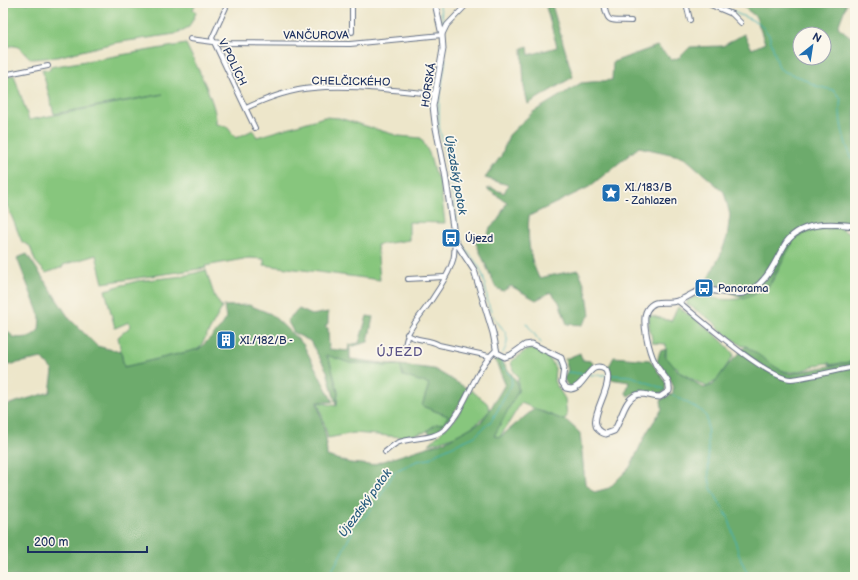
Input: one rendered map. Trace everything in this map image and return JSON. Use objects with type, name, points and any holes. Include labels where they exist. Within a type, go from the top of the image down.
[{"type":"street","name":"V POLÍCH","points":[[228,3],[212,38],[255,128]]},
{"type":"street","points":[[352,3],[352,32]]},
{"type":"street","name":"HORSKÁ","points":[[435,3],[442,35],[442,59],[433,106],[434,123],[445,173],[455,241]]},
{"type":"street","points":[[442,35],[447,25],[468,3]]},
{"type":"street","points":[[604,3],[606,16],[610,20],[631,21]]},
{"type":"street","points":[[686,3],[690,20]]},
{"type":"street","points":[[706,3],[732,14],[741,23]]},
{"type":"street","name":"VANČUROVA","points":[[190,39],[229,44],[350,44],[442,35]]},
{"type":"street","points":[[3,75],[48,66]]},
{"type":"street","name":"CHELČICKÉHO","points":[[246,108],[262,100],[286,93],[313,88],[350,88],[435,94]]},
{"type":"street","points":[[455,241],[474,270],[493,333],[496,350],[502,356],[511,355],[525,345],[532,344],[544,348],[561,358],[564,368],[562,382],[566,388],[571,389],[581,385],[593,368],[603,368],[608,373],[609,378],[596,416],[596,425],[600,433],[606,434],[611,433],[618,425],[630,398],[639,394],[660,397],[669,391],[668,381],[655,363],[652,356],[645,319],[647,310],[652,304],[659,301],[678,301],[695,292],[704,290],[727,293],[744,293],[752,290],[760,284],[769,273],[787,241],[800,229],[811,226],[833,224],[855,226]]},
{"type":"street","points":[[404,354],[407,334],[436,292],[454,259],[455,241]]},
{"type":"street","points":[[408,279],[444,277]]},
{"type":"street","points":[[678,301],[753,360],[778,376],[791,379],[855,367]]},
{"type":"street","points":[[407,334],[411,338],[433,341],[439,345],[489,356]]},
{"type":"street","points":[[385,452],[396,443],[436,435],[446,428],[456,414],[474,379],[489,356],[496,350]]},
{"type":"green space","points":[[5,3],[196,3],[193,9],[196,13],[189,27],[175,34],[114,43],[57,57],[32,59],[18,47],[11,46],[7,47],[3,60],[3,8]]},
{"type":"green space","points":[[743,3],[847,3],[838,27],[855,40],[855,228],[817,230],[795,238],[766,289],[744,299],[707,280],[721,254],[727,237],[730,215],[724,192],[684,157],[639,147],[589,187],[529,216],[528,232],[530,247],[533,263],[539,278],[578,270],[581,275],[590,315],[582,325],[567,324],[559,302],[551,292],[536,300],[511,286],[503,291],[496,288],[475,241],[487,239],[490,227],[498,220],[507,202],[487,189],[491,188],[504,193],[508,185],[485,178],[501,156],[509,135],[533,112],[581,83],[612,80],[613,62],[657,46],[672,60],[680,57],[690,47],[723,46],[744,34],[752,49],[765,43],[756,17],[745,8]]},
{"type":"green space","points":[[552,5],[573,77],[528,104],[524,87],[522,48],[528,46],[529,55],[557,47],[546,7]]},
{"type":"green space","points":[[186,44],[210,96],[216,116],[216,124],[227,127],[236,138],[253,130],[257,137],[324,117],[339,118],[399,136],[421,138],[429,153],[434,171],[440,183],[445,223],[409,222],[409,240],[377,245],[380,280],[264,265],[264,259],[249,258],[205,266],[206,268],[103,283],[96,255],[63,265],[63,267],[46,273],[35,261],[30,246],[22,242],[3,195],[3,78],[14,75],[29,120],[163,94],[54,114],[42,69],[50,70],[50,67]]},
{"type":"green space","points":[[839,228],[855,237],[855,361],[829,365],[830,363],[826,363],[793,372],[778,369],[746,346],[742,346],[719,329],[714,322],[687,304],[687,301],[699,296],[730,300],[747,297],[758,293],[768,287],[772,282],[798,236],[816,230]]},
{"type":"green space","points":[[27,254],[69,318],[97,346],[121,352],[124,367],[199,349],[221,327],[226,319],[224,306],[249,305],[271,314],[303,344],[333,402],[317,402],[326,437],[327,456],[350,463],[371,465],[446,441],[481,422],[505,384],[493,355],[499,357],[517,382],[518,391],[494,436],[500,437],[534,409],[567,421],[580,433],[585,483],[594,492],[609,488],[630,467],[647,432],[662,409],[661,400],[673,393],[671,380],[657,362],[660,351],[666,349],[665,356],[679,372],[704,388],[713,385],[728,365],[746,346],[777,368],[789,374],[855,361],[855,577],[3,577],[3,406],[50,392],[53,371],[42,358],[3,366],[3,326],[14,338],[30,337],[39,330],[40,317],[17,258]]},
{"type":"green space","points":[[206,270],[214,295],[222,308],[199,349],[124,367],[118,337],[131,326],[129,322],[115,328],[105,290],[137,281],[184,276]]},
{"type":"green space","points":[[678,307],[722,341],[734,355],[717,380],[707,387],[679,372],[677,367],[673,366],[666,357],[666,344],[653,343],[649,326],[649,315],[671,321]]},
{"type":"green space","points":[[299,309],[312,315],[328,312],[328,323],[325,327],[328,328],[329,349],[348,351],[349,345],[359,343],[367,316],[373,317],[368,342],[350,347],[350,359],[398,365],[383,366],[382,364],[350,363],[326,355],[330,362],[338,392],[336,405],[327,371],[310,341],[294,333],[287,320]]},
{"type":"green space","points":[[531,349],[547,355],[555,368],[554,381],[565,399],[567,416],[565,419],[561,419],[521,403],[500,437],[494,436],[518,391],[518,376],[513,370],[511,362],[525,351]]},
{"type":"green space","points":[[580,353],[582,360],[592,361],[593,364],[580,382],[572,386],[568,386],[564,379],[568,370],[565,359]]},
{"type":"green space","points":[[326,354],[350,363],[382,364],[383,366],[400,365],[404,376],[429,384],[422,406],[448,416],[444,423],[436,424],[425,432],[401,437],[354,433],[328,438],[318,402],[337,406],[338,392],[330,362]]},
{"type":"green space","points":[[614,357],[650,360],[666,383],[665,392],[656,394],[637,392],[628,396],[626,393],[629,382],[610,379],[611,374],[608,368]]},
{"type":"green space","points":[[400,365],[434,369],[468,389],[452,416],[433,436],[427,431],[436,424],[444,423],[448,416],[422,406],[429,384],[403,376]]},
{"type":"green space","points":[[471,390],[487,403],[490,410],[470,428],[454,436],[429,444],[457,417]]},
{"type":"waterway","name":"Újezdský potok","points":[[439,3],[444,24]]},
{"type":"waterway","points":[[712,3],[759,23],[769,35],[779,68],[783,71],[802,78],[816,86],[833,90],[841,98],[841,123],[845,141],[855,163]]},
{"type":"waterway","name":"Újezdský potok","points":[[446,59],[439,103],[439,126],[448,168],[459,239],[463,247],[482,272],[491,312],[507,338],[503,353]]},
{"type":"waterway","points":[[526,323],[541,343]]},
{"type":"waterway","points":[[551,356],[560,370]]},
{"type":"waterway","name":"Újezdský potok","points":[[328,577],[354,528],[375,505],[395,471],[417,461],[429,459],[437,453],[475,436],[492,420],[512,384],[511,376],[502,367],[502,358]]},
{"type":"waterway","points":[[567,372],[584,374]]},
{"type":"waterway","points":[[591,375],[605,375]]},
{"type":"waterway","points":[[612,375],[631,376],[664,389]]},
{"type":"waterway","points":[[673,395],[702,411],[707,418],[709,478],[711,488],[729,519],[739,555],[749,577]]},
{"type":"place","name":"XI./183/B - Zahlazen","points":[[611,193]]},
{"type":"place","name":"Újezd","points":[[451,238]]},
{"type":"place","name":"Panorama","points":[[704,288]]},
{"type":"place","name":"XI./182/B -","points":[[226,340]]},
{"type":"district","name":"ÚJEZD","points":[[400,351]]}]
